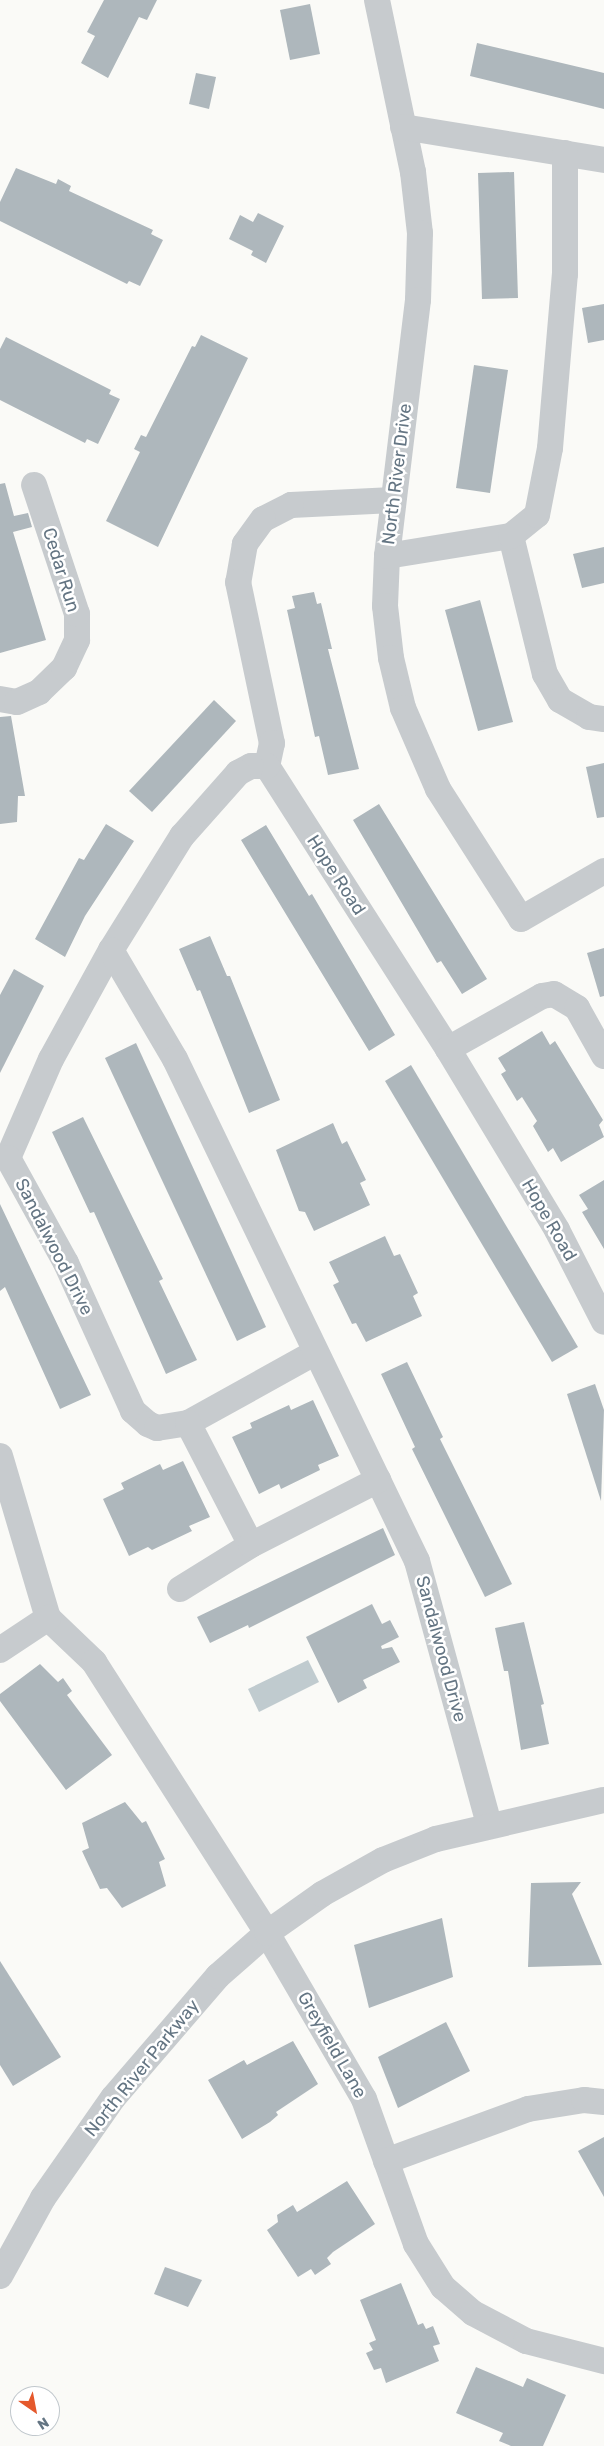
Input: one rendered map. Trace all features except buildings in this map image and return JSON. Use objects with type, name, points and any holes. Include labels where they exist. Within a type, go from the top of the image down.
[{"type":"street","name":"North River Drive","points":[[377,0],[413,172],[419,252],[418,300],[387,556],[385,606],[391,658],[418,748],[438,789],[521,919],[604,871]]},
{"type":"street","points":[[403,127],[604,160]]},
{"type":"street","points":[[387,556],[511,536],[537,515],[550,448],[565,274],[564,153]]},
{"type":"street","name":"Cedar Run","points":[[0,699],[17,702],[39,692],[64,668],[77,640],[77,614],[34,485]]},
{"type":"street","points":[[266,766],[272,743],[238,582],[244,544],[264,519],[290,505],[393,500]]},
{"type":"street","points":[[511,536],[545,674],[560,700],[589,717],[604,719]]},
{"type":"street","name":"Sandalwood Drive","points":[[266,766],[251,766],[238,773],[182,836],[111,950],[51,1059],[8,1158],[66,1263],[133,1411],[157,1428],[188,1422],[316,1352]]},
{"type":"street","name":"Hope Road","points":[[266,766],[448,1049],[556,1230],[604,1322]]},
{"type":"street","name":"Sandalwood Drive","points":[[111,950],[175,1059],[417,1561],[489,1824]]},
{"type":"street","points":[[448,1049],[542,996],[563,997],[577,1008],[604,1018]]},
{"type":"street","points":[[577,1008],[604,1056]]},
{"type":"street","points":[[188,1422],[251,1545]]},
{"type":"street","points":[[0,1456],[48,1618],[0,1650]]},
{"type":"street","points":[[180,1590],[251,1545],[378,1480]]},
{"type":"street","name":"Greyfield Lane","points":[[48,1618],[94,1662],[267,1933],[364,2099],[416,2244],[443,2287],[474,2313],[526,2341],[604,2361]]},
{"type":"street","name":"North River Parkway","points":[[0,2276],[42,2198],[113,2098],[212,1983],[267,1933],[322,1894],[383,1860],[436,1839],[489,1824],[604,1800]]},
{"type":"street","points":[[386,2161],[528,2109],[584,2100],[604,2102]]},
{"type":"shaded area","points":[[308,1660],[319,1682],[259,1712],[248,1689]]}]
